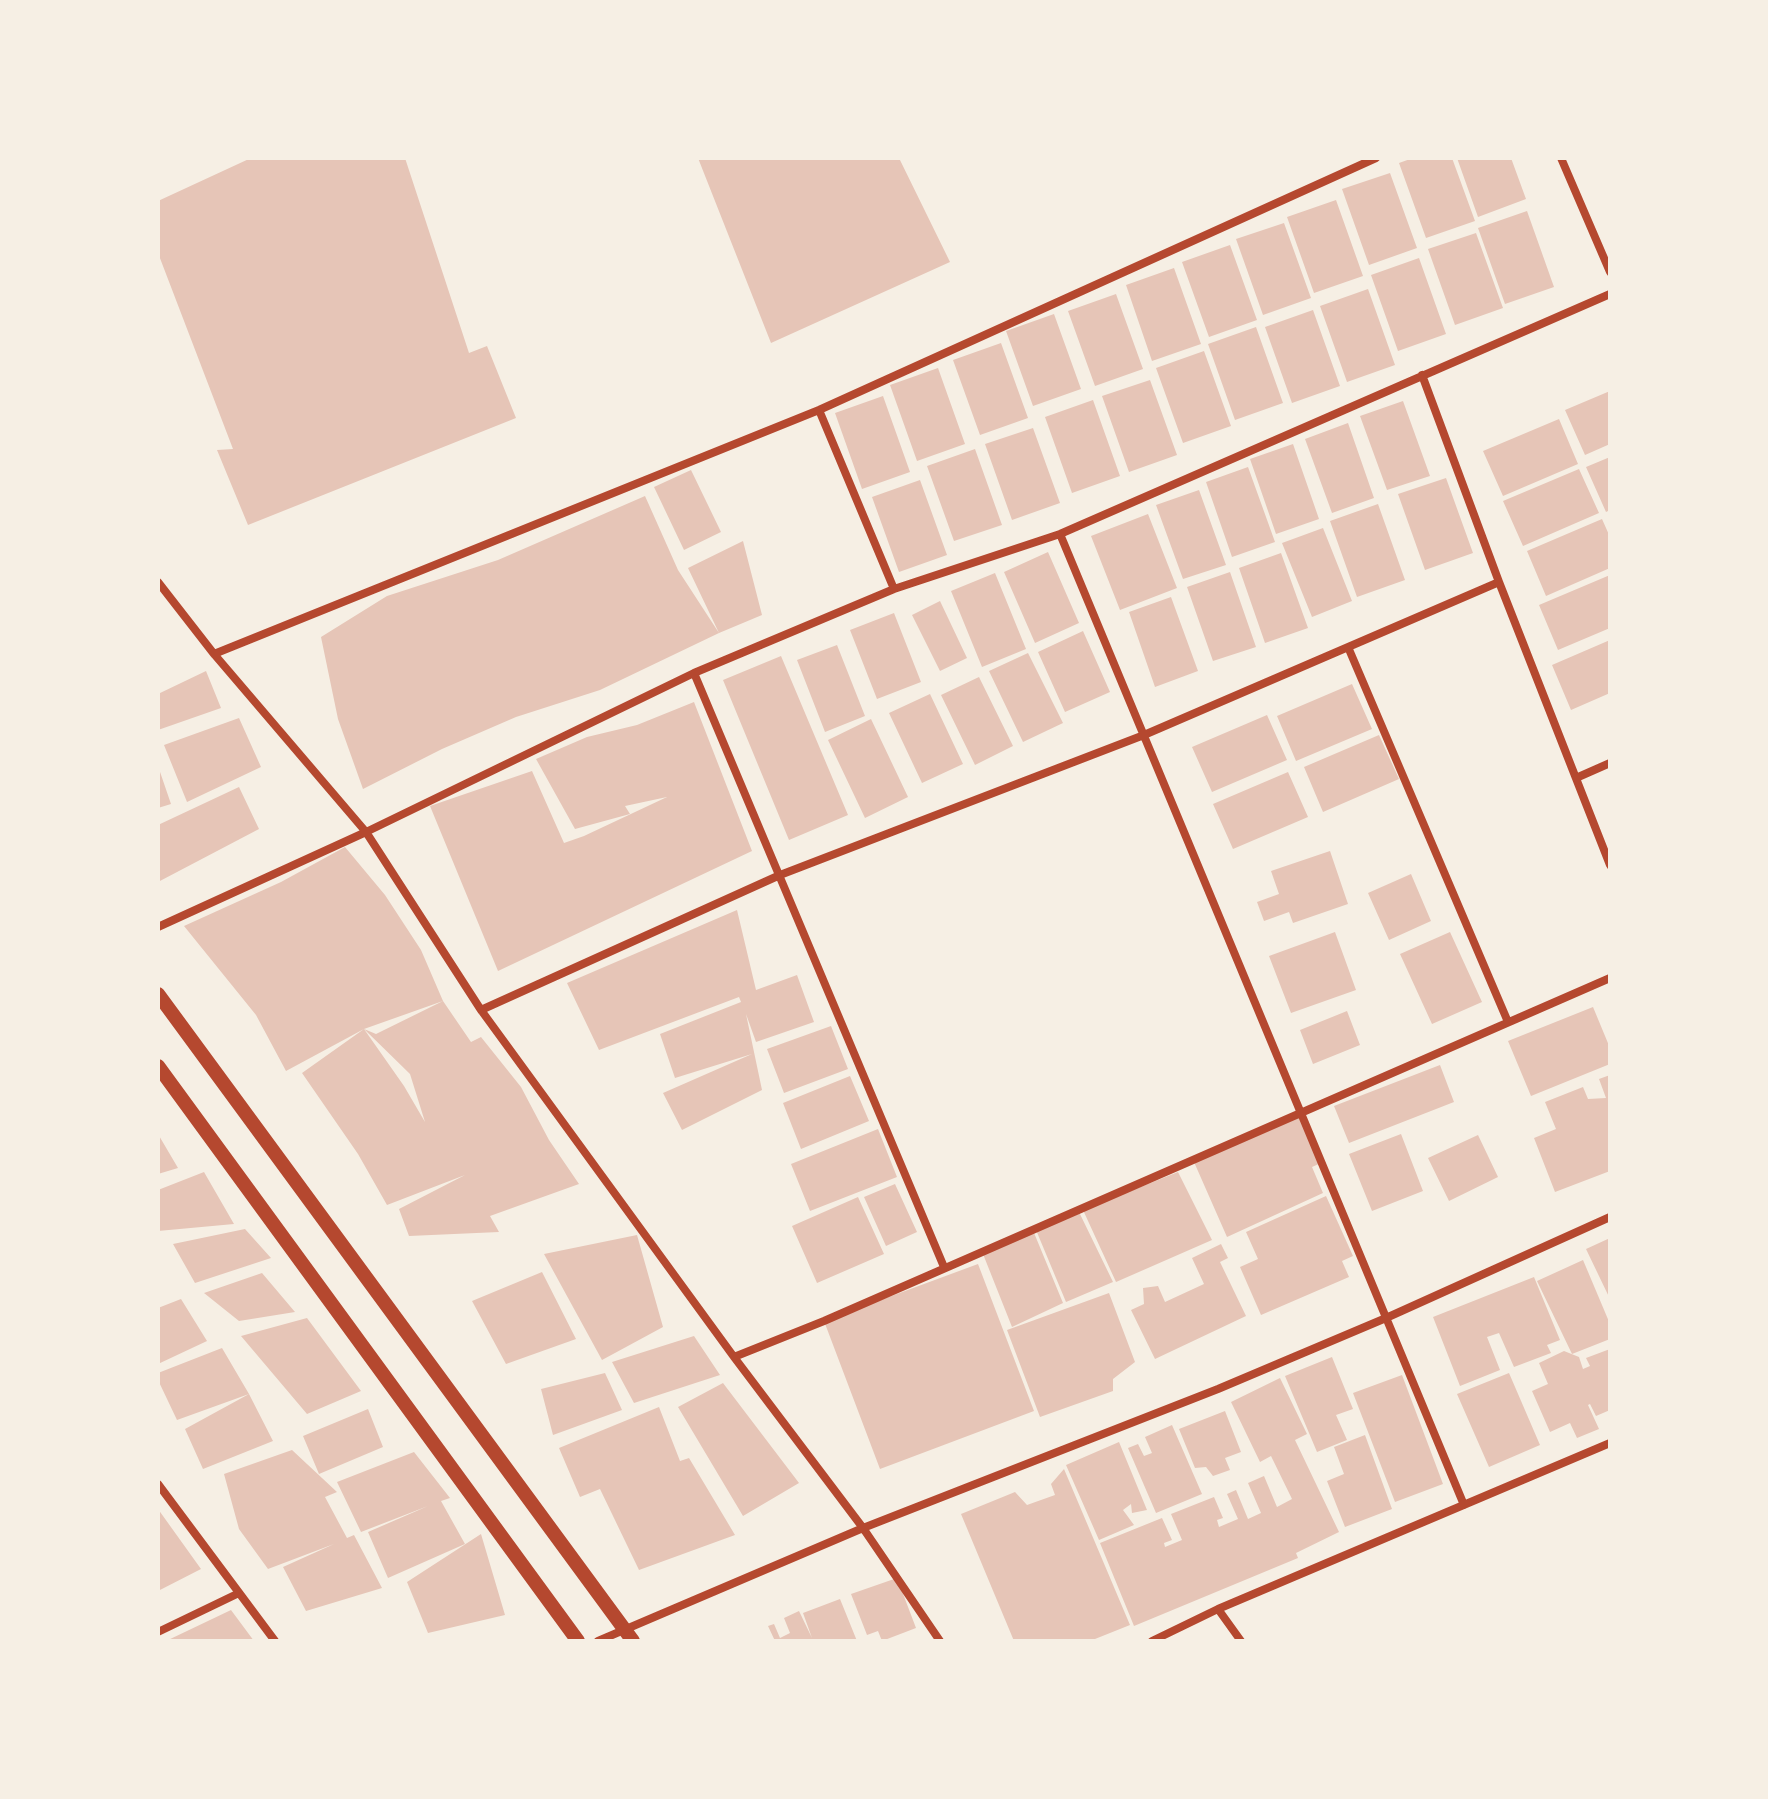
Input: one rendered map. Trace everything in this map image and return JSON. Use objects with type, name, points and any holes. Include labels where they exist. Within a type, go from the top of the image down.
[{"type":"street","points":[[214,654],[819,410],[1376,158]]},
{"type":"street","points":[[1561,158],[1610,272]]},
{"type":"street","points":[[158,927],[366,832],[694,673],[894,589],[1060,534],[1610,294]]},
{"type":"street","points":[[1422,375],[1610,865]]},
{"type":"street","points":[[819,410],[894,589]]},
{"type":"street","points":[[1060,534],[1464,1505]]},
{"type":"street","points":[[158,582],[214,654],[366,832],[481,1010],[863,1528],[940,1641]]},
{"type":"street","points":[[481,1010],[780,875],[1144,735],[1499,582]]},
{"type":"street","points":[[1348,647],[1508,1022]]},
{"type":"street","points":[[694,673],[944,1267]]},
{"type":"street","points":[[1576,778],[1610,763]]},
{"type":"street","points":[[734,1357],[824,1321],[1610,978]]},
{"type":"street","points":[[158,994],[628,1635]]},
{"type":"street","points":[[158,1066],[578,1641]]},
{"type":"street","points":[[598,1641],[628,1635],[863,1528],[1218,1389],[1386,1318],[1610,1217]]},
{"type":"street","points":[[1152,1641],[1218,1609],[1610,1443]]},
{"type":"street","points":[[158,1484],[275,1641]]},
{"type":"street","points":[[158,1632],[239,1593]]},
{"type":"street","points":[[1218,1609],[1241,1641]]},
{"type":"building","points":[[251,158],[405,158],[469,353],[487,346],[516,418],[248,525],[217,450],[233,449],[158,253],[158,201]]},
{"type":"building","points":[[698,158],[899,158],[950,262],[771,343]]},
{"type":"building","points":[[1413,158],[1452,158],[1475,221],[1426,238],[1399,163]]},
{"type":"building","points":[[1457,158],[1511,158],[1526,199],[1478,217]]},
{"type":"building","points":[[1390,173],[1417,248],[1369,265],[1342,189]]},
{"type":"building","points":[[1336,200],[1363,276],[1314,293],[1287,217]]},
{"type":"building","points":[[1527,211],[1554,287],[1505,304],[1478,228]]},
{"type":"building","points":[[1284,223],[1311,298],[1263,315],[1236,239]]},
{"type":"building","points":[[1476,233],[1503,308],[1455,325],[1428,249]]},
{"type":"building","points":[[1230,245],[1257,320],[1209,337],[1182,262]]},
{"type":"building","points":[[1419,258],[1446,334],[1398,351],[1371,275]]},
{"type":"building","points":[[1174,268],[1201,344],[1152,361],[1126,285]]},
{"type":"building","points":[[1368,289],[1395,365],[1347,382],[1320,306]]},
{"type":"building","points":[[1116,294],[1143,369],[1095,386],[1068,311]]},
{"type":"building","points":[[1313,310],[1340,386],[1292,403],[1265,327]]},
{"type":"building","points":[[1054,314],[1081,389],[1033,406],[1006,331]]},
{"type":"building","points":[[1256,327],[1283,403],[1235,420],[1208,344]]},
{"type":"building","points":[[1001,343],[1028,418],[980,435],[953,360]]},
{"type":"building","points":[[1204,351],[1231,426],[1183,443],[1156,368]]},
{"type":"building","points":[[938,368],[965,444],[917,461],[890,385]]},
{"type":"building","points":[[1150,380],[1177,455],[1129,472],[1102,396]]},
{"type":"building","points":[[1610,391],[1610,444],[1585,455],[1565,410]]},
{"type":"building","points":[[883,396],[910,472],[862,489],[835,413]]},
{"type":"building","points":[[1093,400],[1120,476],[1072,493],[1045,417]]},
{"type":"building","points":[[1403,401],[1430,476],[1387,490],[1360,416]]},
{"type":"building","points":[[1559,419],[1578,464],[1503,496],[1483,451]]},
{"type":"building","points":[[1348,423],[1374,498],[1332,513],[1305,439]]},
{"type":"building","points":[[1033,428],[1060,503],[1012,520],[985,444]]},
{"type":"building","points":[[1293,444],[1319,519],[1276,534],[1250,459]]},
{"type":"building","points":[[975,449],[1002,525],[954,541],[927,466]]},
{"type":"building","points":[[1610,457],[1610,510],[1606,512],[1586,467]]},
{"type":"building","points":[[1248,467],[1275,542],[1232,557],[1206,482]]},
{"type":"building","points":[[1579,469],[1599,513],[1523,546],[1503,501]]},
{"type":"building","points":[[691,470],[721,532],[684,550],[654,487]]},
{"type":"building","points":[[1446,478],[1473,553],[1425,570],[1398,494]]},
{"type":"building","points":[[920,480],[947,555],[899,572],[872,497]]},
{"type":"building","points":[[1199,490],[1226,565],[1183,579],[1156,505]]},
{"type":"building","points":[[645,496],[678,570],[719,633],[600,690],[516,717],[442,749],[363,789],[338,719],[321,637],[387,596],[498,560]]},
{"type":"building","points":[[1378,504],[1405,580],[1357,597],[1330,521]]},
{"type":"building","points":[[1148,514],[1177,588],[1120,610],[1091,536]]},
{"type":"building","points":[[1602,519],[1610,537],[1610,568],[1546,596],[1527,551]]},
{"type":"building","points":[[1323,528],[1352,601],[1312,617],[1282,543]]},
{"type":"building","points":[[743,541],[762,615],[719,633],[688,568]]},
{"type":"building","points":[[1048,552],[1079,623],[1035,643],[1004,572]]},
{"type":"building","points":[[1281,553],[1308,628],[1265,643],[1239,568]]},
{"type":"building","points":[[1230,572],[1256,647],[1213,661],[1187,587]]},
{"type":"building","points":[[995,573],[1026,649],[982,667],[951,591]]},
{"type":"building","points":[[1610,575],[1610,628],[1558,650],[1539,605]]},
{"type":"building","points":[[1171,597],[1198,671],[1155,687],[1129,612]]},
{"type":"building","points":[[940,601],[967,658],[940,671],[912,615]]},
{"type":"building","points":[[894,613],[921,682],[877,699],[850,630]]},
{"type":"building","points":[[1083,631],[1110,692],[1065,712],[1038,652]]},
{"type":"building","points":[[1610,640],[1610,693],[1571,710],[1552,665]]},
{"type":"building","points":[[837,645],[865,716],[825,732],[797,660]]},
{"type":"building","points":[[1028,653],[1063,723],[1023,742],[989,671]]},
{"type":"building","points":[[781,656],[848,815],[789,840],[723,680]]},
{"type":"building","points":[[206,671],[221,708],[158,730],[158,694]]},
{"type":"building","points":[[979,677],[1013,746],[975,765],[941,695]]},
{"type":"building","points":[[1352,684],[1372,729],[1296,761],[1277,716]]},
{"type":"building","points":[[930,694],[963,764],[922,783],[889,713]]},
{"type":"building","points":[[694,702],[752,851],[498,971],[430,806],[532,771],[564,843],[584,836],[667,797],[625,806],[630,814],[575,829],[536,759],[587,737],[637,725]]},
{"type":"building","points":[[1267,715],[1287,760],[1212,792],[1192,747]]},
{"type":"building","points":[[239,718],[261,767],[187,802],[164,745]]},
{"type":"building","points":[[871,719],[908,797],[865,818],[828,740]]},
{"type":"building","points":[[1379,735],[1399,779],[1323,812],[1304,767]]},
{"type":"building","points":[[158,766],[171,804],[158,808]]},
{"type":"building","points":[[1288,772],[1308,817],[1233,849],[1213,804]]},
{"type":"building","points":[[239,787],[259,829],[158,882],[158,825]]},
{"type":"building","points":[[345,847],[385,895],[421,950],[443,1001],[364,1029],[286,1071],[256,1015],[184,926],[281,882]]},
{"type":"building","points":[[1330,851],[1348,904],[1293,923],[1289,912],[1264,921],[1257,902],[1279,894],[1271,871]]},
{"type":"building","points":[[1411,874],[1431,921],[1389,940],[1368,893]]},
{"type":"building","points":[[737,910],[756,990],[797,975],[814,1022],[756,1042],[746,1014],[762,1090],[682,1130],[663,1093],[752,1054],[675,1078],[660,1034],[741,1002],[739,997],[599,1050],[567,983]]},
{"type":"building","points":[[1335,932],[1356,990],[1291,1013],[1269,956]]},
{"type":"building","points":[[1450,932],[1482,1002],[1432,1024],[1400,954]]},
{"type":"building","points":[[443,1001],[471,1042],[481,1037],[521,1087],[549,1140],[579,1184],[490,1216],[499,1232],[409,1236],[399,1209],[465,1175],[387,1205],[358,1154],[302,1073],[364,1029],[376,1034]],"holes":[[[364,1029],[410,1074],[425,1122]]]},
{"type":"building","points":[[1593,1007],[1610,1048],[1610,1064],[1531,1096],[1508,1041]]},
{"type":"building","points":[[1347,1011],[1360,1045],[1313,1064],[1300,1030]]},
{"type":"building","points":[[831,1026],[848,1069],[784,1093],[767,1049]]},
{"type":"building","points":[[1440,1065],[1454,1102],[1349,1143],[1334,1106]]},
{"type":"building","points":[[1610,1075],[1610,1171],[1555,1192],[1534,1138],[1556,1129],[1545,1102],[1583,1087],[1588,1099],[1606,1098],[1599,1079]]},
{"type":"building","points":[[850,1076],[869,1121],[801,1149],[783,1103]]},
{"type":"building","points":[[1299,1115],[1321,1163],[1312,1167],[1323,1193],[1227,1237],[1194,1162]]},
{"type":"building","points":[[878,1129],[897,1177],[810,1211],[791,1164]]},
{"type":"building","points":[[158,1134],[178,1168],[158,1174]]},
{"type":"building","points":[[1401,1134],[1423,1191],[1372,1211],[1349,1154]]},
{"type":"building","points":[[1478,1135],[1498,1177],[1449,1201],[1428,1158]]},
{"type":"building","points":[[204,1172],[234,1224],[158,1231],[158,1190]]},
{"type":"building","points":[[1178,1172],[1212,1240],[1116,1282],[1083,1210]]},
{"type":"building","points":[[895,1184],[917,1232],[886,1246],[864,1197]]},
{"type":"building","points":[[1326,1196],[1353,1256],[1342,1261],[1349,1277],[1261,1315],[1240,1267],[1258,1259],[1246,1232]]},
{"type":"building","points":[[858,1197],[884,1254],[817,1283],[792,1226]]},
{"type":"building","points":[[1079,1212],[1113,1282],[1066,1302],[1036,1230]]},
{"type":"building","points":[[1032,1228],[1063,1303],[1012,1327],[983,1254]]},
{"type":"building","points":[[245,1229],[271,1258],[195,1283],[173,1244]]},
{"type":"building","points":[[637,1235],[663,1327],[602,1360],[544,1254]]},
{"type":"building","points":[[1610,1238],[1610,1299],[1586,1249]]},
{"type":"building","points":[[1221,1244],[1228,1258],[1220,1262],[1246,1316],[1155,1359],[1131,1310],[1144,1304],[1143,1288],[1158,1286],[1165,1302],[1204,1284],[1192,1258]]},
{"type":"building","points":[[1583,1260],[1610,1324],[1610,1339],[1572,1354],[1537,1281]]},
{"type":"building","points":[[978,1264],[1034,1411],[880,1469],[824,1321]]},
{"type":"building","points":[[542,1272],[576,1339],[506,1364],[472,1301]]},
{"type":"building","points":[[262,1273],[295,1312],[239,1321],[204,1293]]},
{"type":"building","points":[[1534,1277],[1560,1340],[1547,1345],[1551,1353],[1514,1367],[1499,1333],[1487,1337],[1500,1370],[1460,1386],[1433,1317]]},
{"type":"building","points":[[1109,1293],[1135,1362],[1113,1379],[1113,1391],[1040,1417],[1007,1330]]},
{"type":"building","points":[[181,1299],[207,1341],[158,1364],[158,1308]]},
{"type":"building","points":[[307,1318],[361,1391],[307,1414],[241,1336]]},
{"type":"building","points":[[694,1336],[720,1375],[634,1403],[612,1362]]},
{"type":"building","points":[[222,1348],[249,1394],[177,1420],[158,1380],[158,1373]]},
{"type":"building","points":[[1610,1349],[1610,1410],[1596,1416],[1588,1405],[1599,1429],[1577,1438],[1570,1423],[1550,1432],[1532,1391],[1548,1384],[1539,1363],[1564,1351],[1579,1357],[1583,1369],[1590,1366],[1586,1358]]},
{"type":"building","points":[[1332,1357],[1353,1409],[1336,1415],[1347,1440],[1317,1452],[1285,1376]]},
{"type":"building","points":[[605,1373],[622,1410],[553,1435],[541,1389]]},
{"type":"building","points":[[1509,1373],[1540,1445],[1489,1467],[1457,1394]]},
{"type":"building","points":[[1402,1375],[1443,1484],[1395,1502],[1353,1393]]},
{"type":"building","points":[[1280,1378],[1307,1434],[1295,1440],[1339,1532],[1296,1553],[1298,1558],[1134,1626],[1100,1543],[1162,1518],[1172,1540],[1164,1543],[1165,1547],[1182,1540],[1171,1514],[1214,1497],[1223,1518],[1217,1520],[1219,1527],[1238,1519],[1227,1494],[1236,1490],[1248,1519],[1261,1513],[1248,1483],[1264,1476],[1277,1507],[1292,1499],[1271,1456],[1260,1462],[1231,1402]]},
{"type":"building","points":[[723,1383],[799,1483],[743,1516],[678,1407]]},
{"type":"building","points":[[249,1394],[273,1441],[203,1469],[185,1429]]},
{"type":"building","points":[[659,1407],[680,1461],[689,1458],[735,1535],[639,1570],[600,1489],[580,1497],[559,1448]]},
{"type":"building","points":[[368,1409],[383,1447],[319,1474],[303,1436]]},
{"type":"building","points":[[1225,1411],[1241,1452],[1225,1458],[1230,1470],[1213,1476],[1206,1467],[1195,1468],[1179,1429]]},
{"type":"building","points":[[1172,1425],[1202,1494],[1156,1513],[1128,1448],[1138,1444],[1144,1456],[1152,1453],[1145,1437]]},
{"type":"building","points":[[1365,1435],[1392,1509],[1345,1527],[1327,1481],[1344,1474],[1334,1447]]},
{"type":"building","points":[[1119,1442],[1147,1510],[1132,1513],[1131,1504],[1123,1510],[1134,1525],[1099,1540],[1066,1465]]},
{"type":"building","points":[[292,1450],[337,1492],[325,1497],[347,1538],[354,1535],[382,1588],[306,1611],[283,1567],[334,1544],[268,1569],[239,1529],[224,1474]]},
{"type":"building","points":[[414,1452],[450,1498],[441,1501],[465,1544],[388,1578],[368,1532],[428,1506],[361,1532],[337,1482]]},
{"type":"building","points":[[1064,1469],[1130,1625],[1090,1641],[1014,1641],[961,1514],[1015,1492],[1027,1505],[1055,1495],[1051,1484]]},
{"type":"building","points":[[158,1509],[201,1569],[158,1591]]},
{"type":"building","points":[[481,1534],[505,1615],[428,1633],[407,1582]]},
{"type":"building","points":[[897,1578],[916,1628],[882,1641],[878,1631],[867,1635],[851,1594]]},
{"type":"building","points":[[840,1599],[857,1641],[775,1641],[768,1626],[774,1624],[780,1638],[790,1633],[784,1618],[799,1611],[812,1638],[803,1613]]},
{"type":"building","points":[[231,1610],[254,1641],[166,1641]]}]
